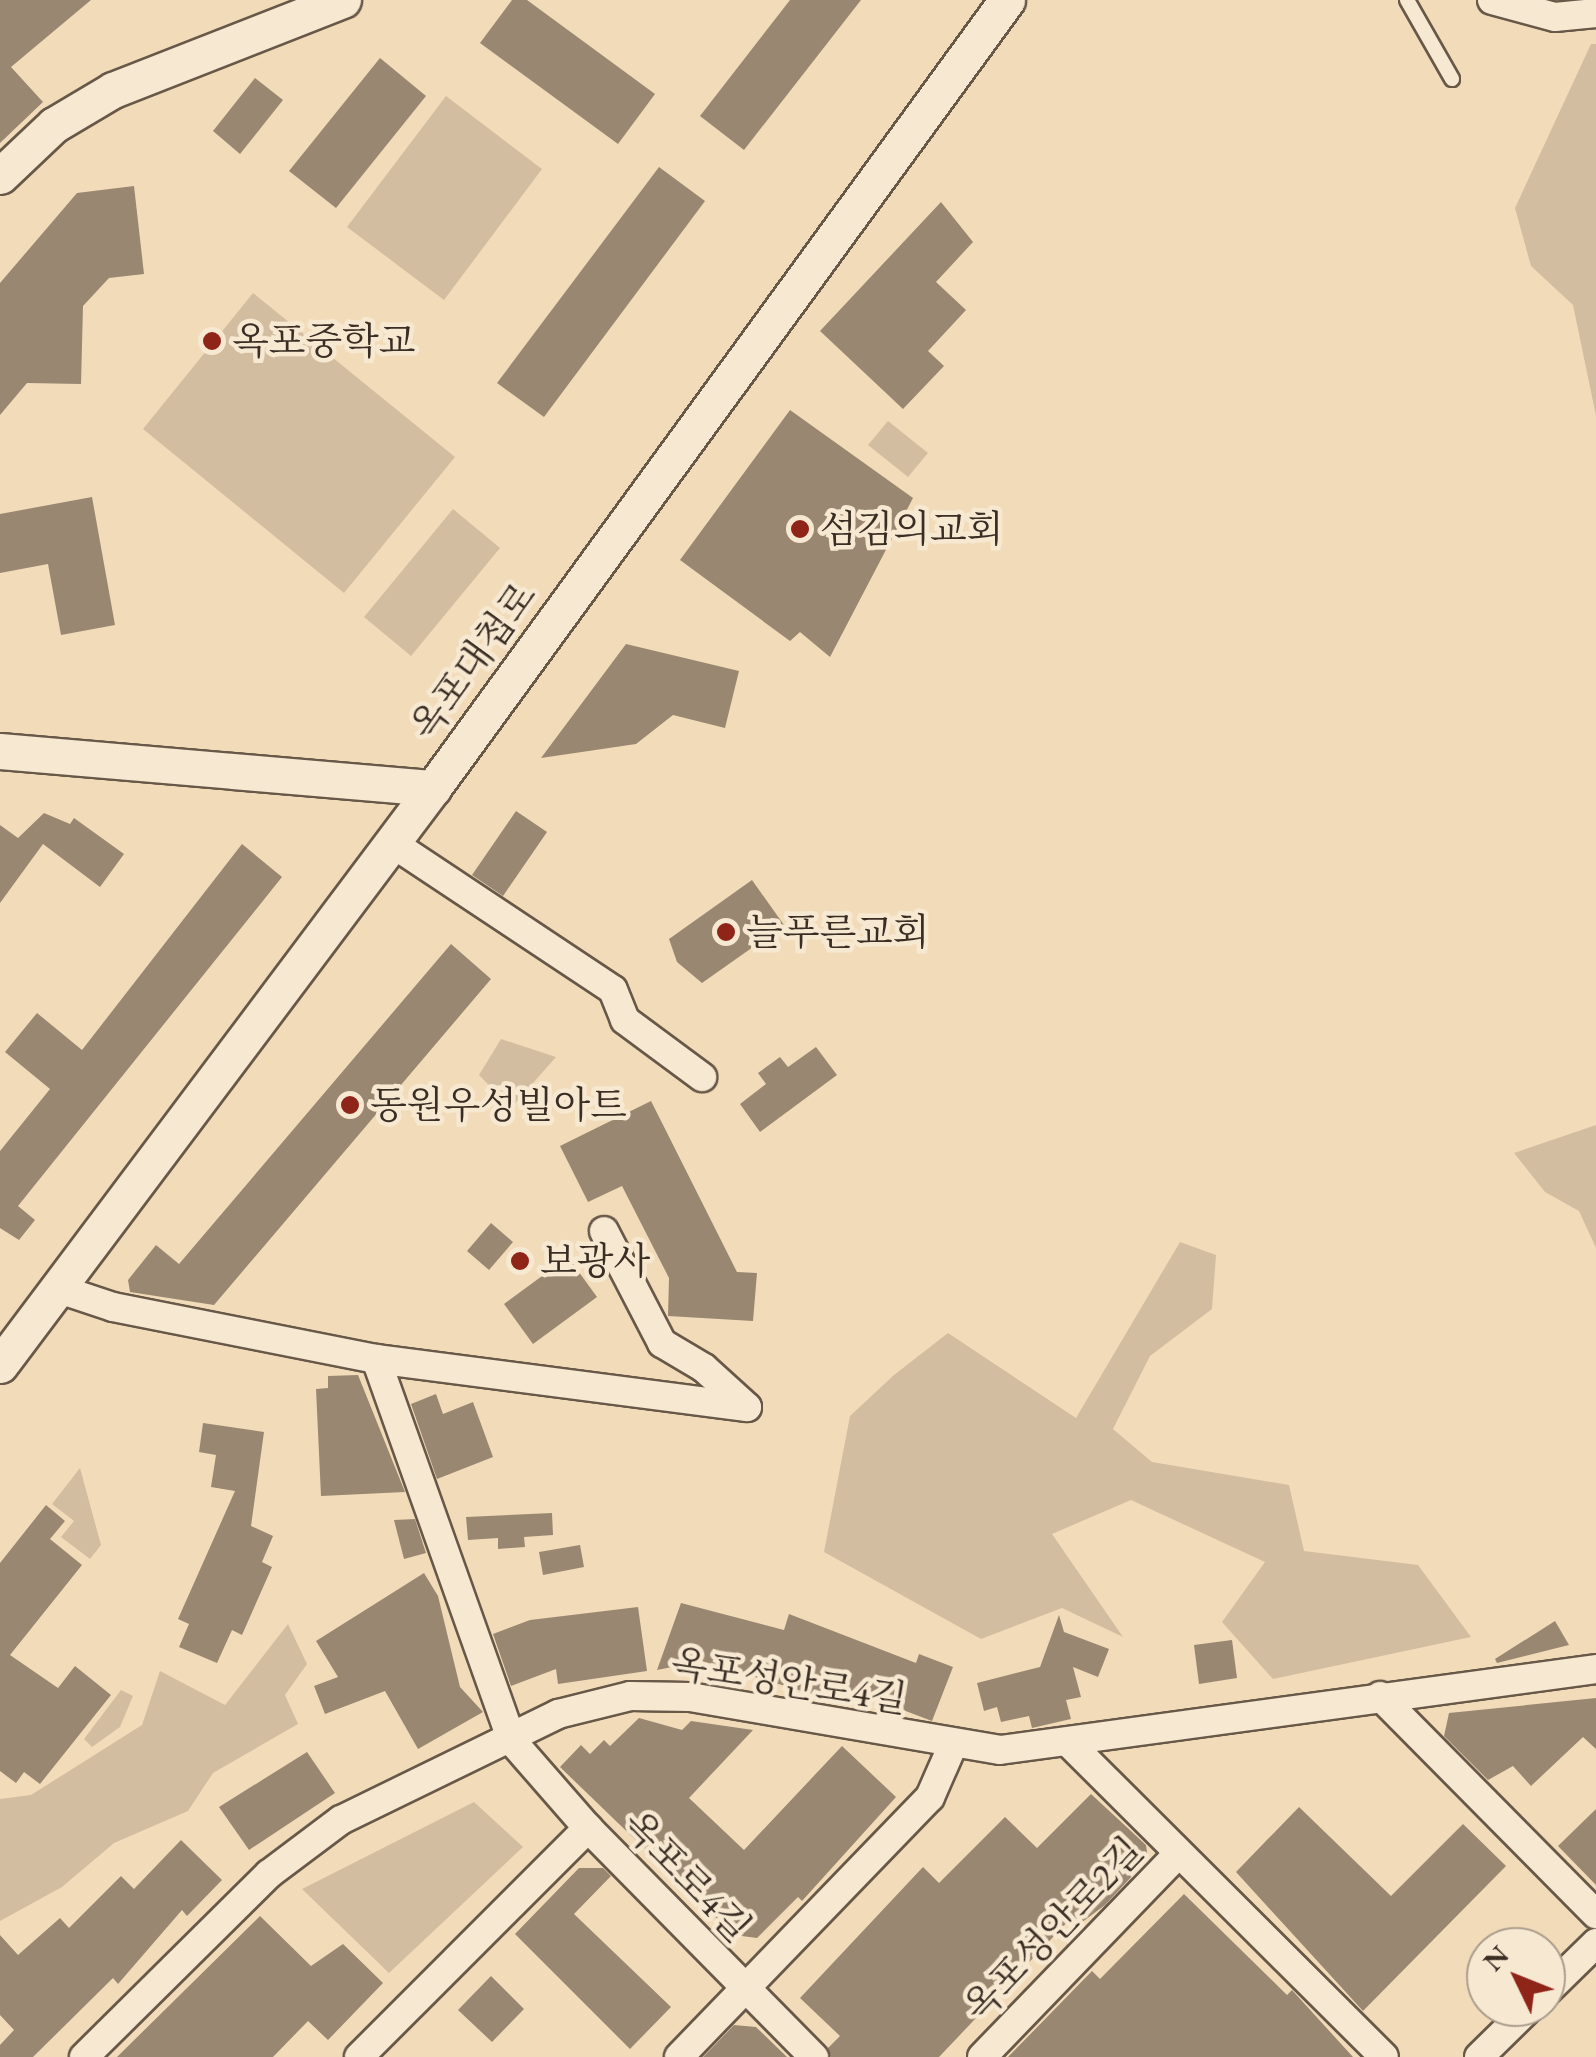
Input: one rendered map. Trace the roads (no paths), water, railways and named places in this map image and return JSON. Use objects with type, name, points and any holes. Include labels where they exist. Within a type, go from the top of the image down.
[{"type":"street","points":[[1,173],[54,125],[113,90],[343,0]]},
{"type":"street","name":"옥포대첩로","points":[[5,1346],[58,1289],[433,788],[1007,0]]},
{"type":"street","points":[[1492,0],[1555,17],[1596,13]]},
{"type":"street","points":[[0,751],[433,788]]},
{"type":"street","points":[[392,843],[613,990],[625,1020],[702,1077]]},
{"type":"street","points":[[58,1289],[113,1308],[376,1359],[747,1407],[704,1368],[662,1343],[604,1230]]},
{"type":"street","points":[[376,1359],[512,1742]]},
{"type":"street","name":"옥포성안로4길","points":[[84,2057],[270,1874],[341,1820],[417,1778],[512,1742],[558,1714],[630,1696],[690,1697],[837,1719],[952,1746],[1000,1750],[1070,1744],[1380,1696],[1596,1669]]},
{"type":"street","points":[[1380,1696],[1596,1914]]},
{"type":"street","name":"옥포로4길","points":[[512,1742],[588,1828],[814,2057]]},
{"type":"street","points":[[1070,1744],[1384,2057]]},
{"type":"street","points":[[679,2057],[930,1798],[952,1746]]},
{"type":"street","points":[[359,2057],[588,1828]]},
{"type":"street","name":"옥포성안로2길","points":[[982,2057],[1178,1854]]},
{"type":"street","points":[[1566,1972],[1596,1943]]},
{"type":"street","points":[[1478,2057],[1509,2027]]},
{"type":"lane","points":[[1407,0],[1452,80]]},
{"type":"place","name":"옥포중학교","points":[[212,341]]},
{"type":"place","name":"섬김의교회","points":[[800,529]]},
{"type":"place","name":"늘푸른교회","points":[[726,932]]},
{"type":"place","name":"동원우성빌아트","points":[[350,1105]]},
{"type":"place","name":"보광사","points":[[520,1261]]}]
